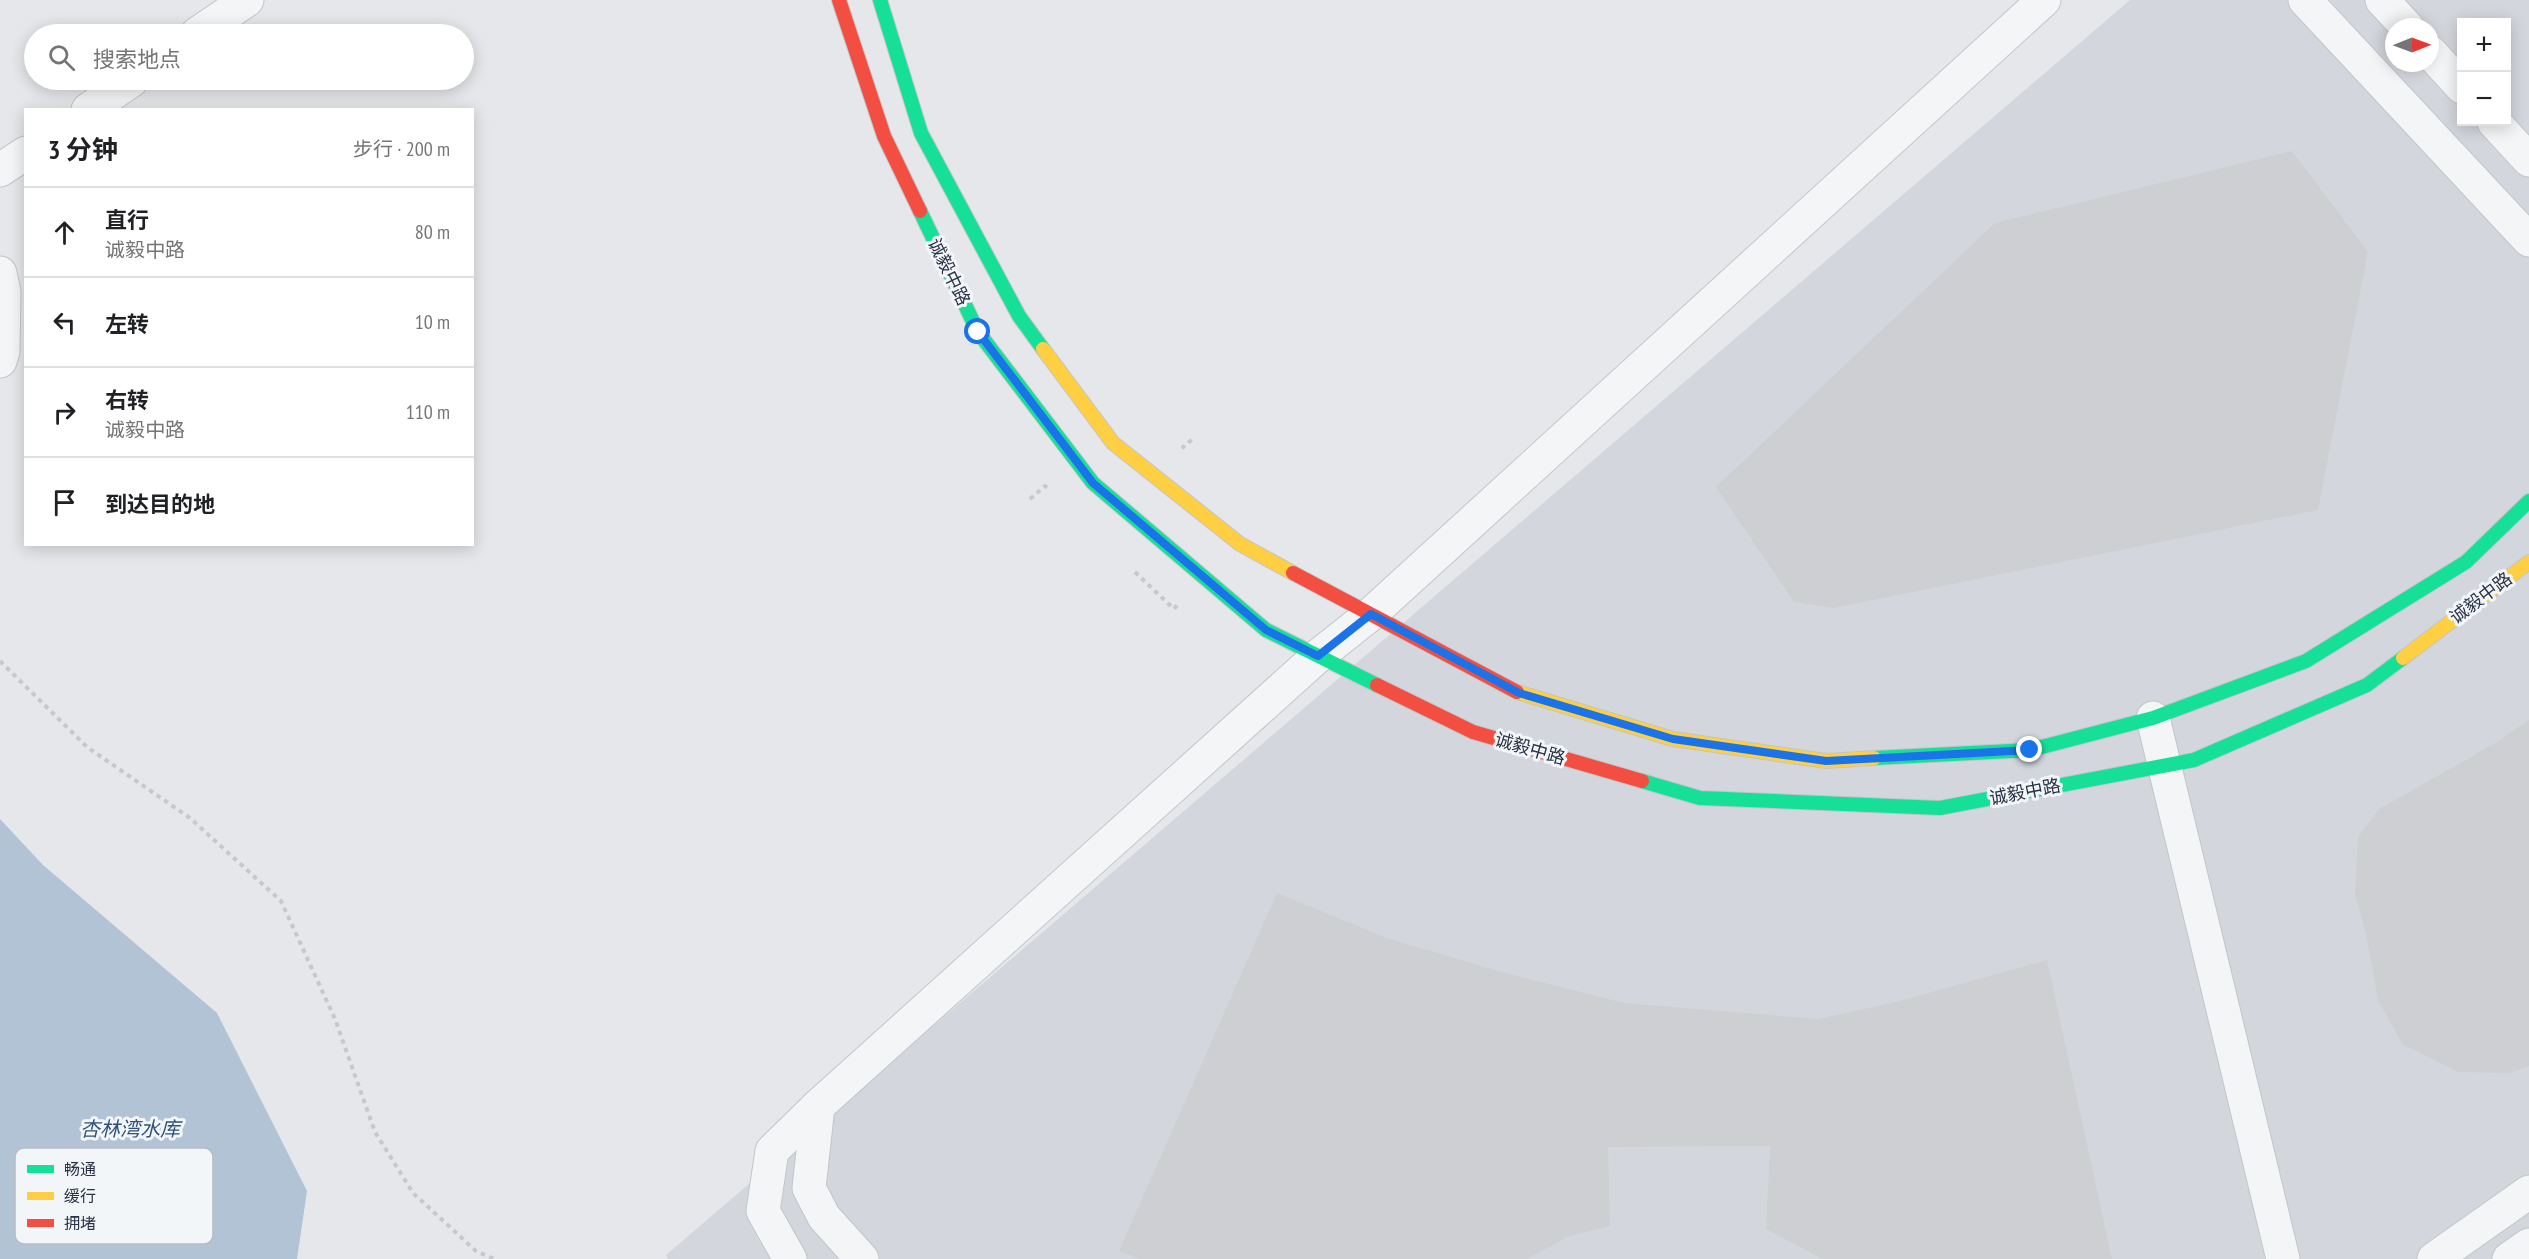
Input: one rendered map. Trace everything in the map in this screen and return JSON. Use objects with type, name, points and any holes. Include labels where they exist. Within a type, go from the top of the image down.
[{"type":"street","points":[[212,24],[247,0]]},
{"type":"street","name":"诚毅中路","points":[[839,0],[884,136],[978,332],[1093,483],[1266,630],[1473,732],[1700,798],[1940,808],[2194,760],[2367,685],[2529,562]]},
{"type":"street","points":[[880,0],[921,133],[1019,316],[1113,443],[1240,544],[1519,693],[1673,739],[1826,761],[2030,750],[2153,718],[2306,661],[2466,562],[2529,501]]},
{"type":"street","points":[[790,1259],[763,1211],[772,1152],[818,1106],[1318,656],[1371,614],[2044,0]]},
{"type":"street","points":[[2305,0],[2529,240]]},
{"type":"street","points":[[2382,0],[2399,18]]},
{"type":"street","points":[[2439,62],[2457,82]]},
{"type":"street","points":[[91,108],[117,90]]},
{"type":"street","points":[[2498,126],[2529,160]]},
{"type":"street","points":[[0,170],[24,154]]},
{"type":"street","points":[[0,273],[4,292],[3,352],[0,361]]},
{"type":"street","points":[[2153,718],[2283,1259]]},
{"type":"street","points":[[818,1106],[809,1188],[824,1217],[862,1259]]},
{"type":"street","points":[[2434,1259],[2529,1192]]},
{"type":"street","points":[[2509,1259],[2529,1245]]},
{"type":"path","points":[[0,661],[87,747],[190,818],[281,901],[335,1019],[375,1132],[413,1193],[476,1251],[494,1259]]},
{"type":"shaded area","points":[[2130,0],[2529,0],[2529,1259],[668,1259],[666,1255]]},
{"type":"water","name":"杏林湾水库","points":[[0,819],[43,865],[217,1013],[307,1191],[297,1259],[0,1259]]},
{"type":"building","points":[[2292,151],[2368,252],[2318,510],[1834,608],[1794,602],[1716,487],[1995,223]]},
{"type":"building","points":[[2529,720],[2529,1066],[2509,1073],[2458,1072],[2403,1045],[2378,1000],[2366,934],[2355,894],[2358,837],[2379,809],[2492,745]]},
{"type":"building","points":[[1277,893],[1387,938],[1505,973],[1624,1003],[1818,1019],[1896,1002],[2047,960],[2112,1259],[1822,1259],[1766,1229],[1770,1146],[1608,1147],[1610,1226],[1569,1236],[1527,1259],[1140,1259],[1119,1251]]},
{"type":"traffic: fast","points":[[880,0],[921,133],[1019,316],[1043,349]]},
{"type":"traffic: fast","points":[[920,211],[978,332],[1093,483],[1266,630],[1377,685]]},
{"type":"traffic: fast","points":[[1874,758],[2030,750],[2153,718],[2306,661],[2466,562],[2529,501]]},
{"type":"traffic: fast","points":[[1642,781],[1700,798],[1940,808],[2194,760],[2367,685],[2403,658]]},
{"type":"traffic: slow","points":[[1043,349],[1113,443],[1240,544],[1293,573]]},
{"type":"traffic: slow","points":[[2403,658],[2529,562]]},
{"type":"traffic: slow","points":[[1517,692],[1673,739],[1826,761],[1874,758]]},
{"type":"traffic: jam","points":[[839,0],[884,136],[920,211]]},
{"type":"traffic: jam","points":[[1293,573],[1517,692]]},
{"type":"traffic: jam","points":[[1377,685],[1473,732],[1642,781]]},
{"type":"route","points":[[978,332],[1093,483],[1266,630],[1318,656],[1371,614],[1519,693],[1673,739],[1826,761],[2030,750]]}]
